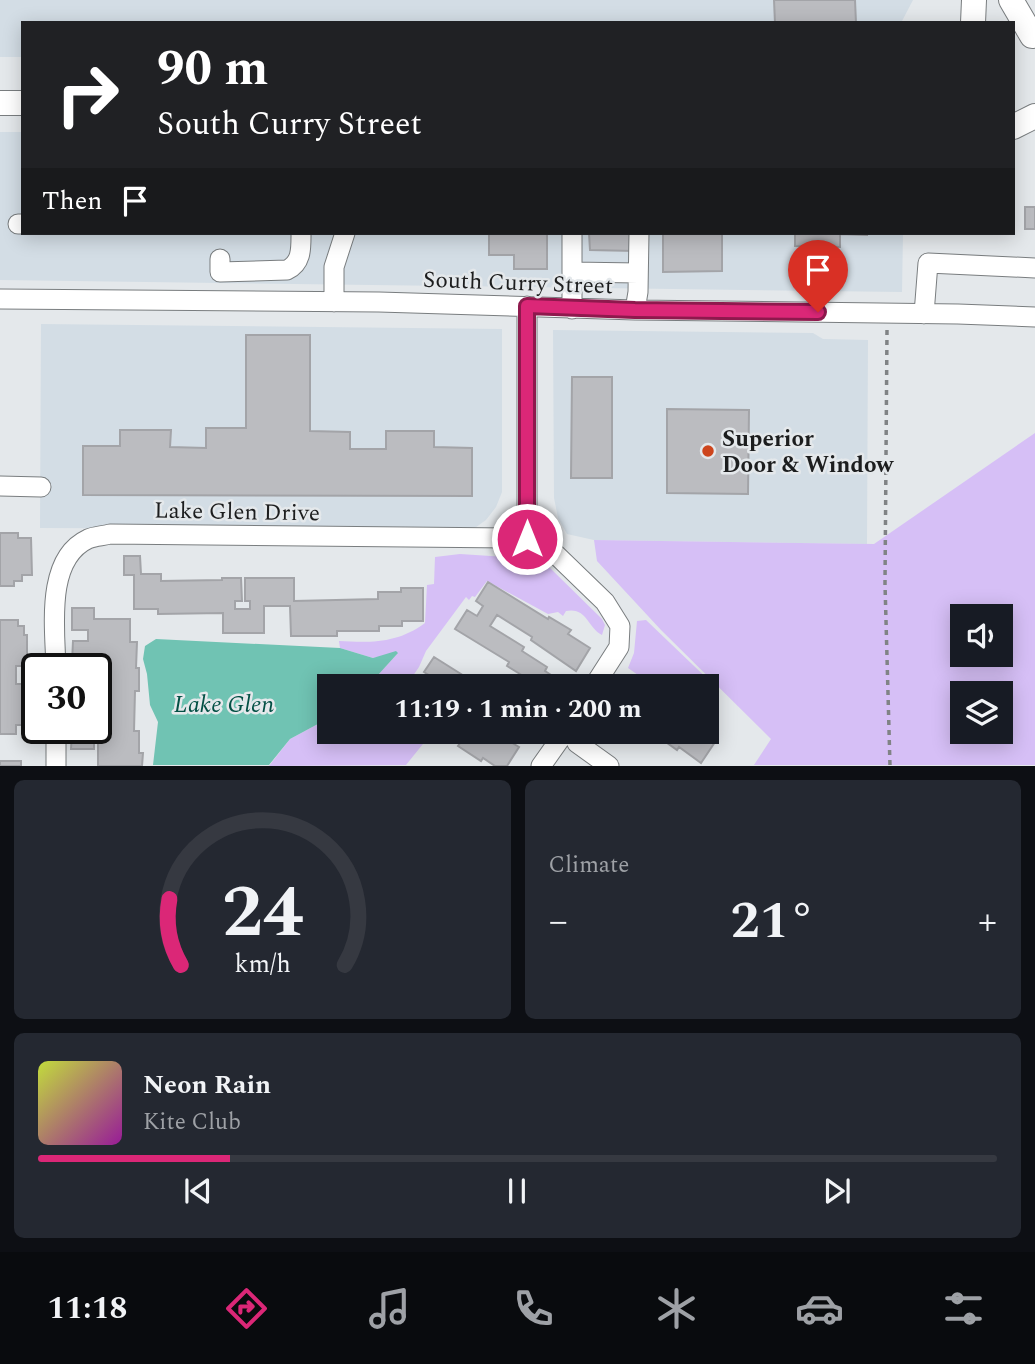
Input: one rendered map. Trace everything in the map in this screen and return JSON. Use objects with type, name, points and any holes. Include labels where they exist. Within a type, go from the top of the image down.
[{"type":"main road","points":[[973,21],[974,0]]},
{"type":"main road","points":[[1011,0],[1027,34]]},
{"type":"main road","points":[[0,103],[21,103]]},
{"type":"street","points":[[219,259],[219,272],[287,270],[293,267],[301,255],[301,235]]},
{"type":"street","points":[[334,302],[334,267],[344,235]]},
{"type":"street","points":[[572,235],[572,309]]},
{"type":"street","points":[[635,310],[639,235]]},
{"type":"street","points":[[924,314],[928,263],[1035,268]]},
{"type":"street","points":[[572,272],[638,273]]},
{"type":"street","name":"South Curry Street","points":[[0,299],[334,302],[1035,317]]},
{"type":"street","points":[[527,306],[527,539]]},
{"type":"street","points":[[0,486],[41,486]]},
{"type":"street","name":"Lake Glen Drive","points":[[55,653],[55,592],[66,558],[88,539],[110,534],[527,539],[544,543],[605,602],[620,626],[619,647],[602,674]]},
{"type":"street","points":[[56,744],[56,765]]},
{"type":"street","points":[[541,765],[556,744]]},
{"type":"street","points":[[578,744],[609,765]]},
{"type":"path","points":[[887,313],[885,584],[890,765]]},
{"type":"shaded area","points":[[0,0],[913,0],[902,21],[21,21],[21,57],[0,57]]},
{"type":"shaded area","points":[[0,132],[21,132],[21,235],[903,235],[902,292],[0,280]]},
{"type":"shaded area","points":[[41,324],[502,329],[502,492],[496,507],[486,520],[472,530],[40,528]]},
{"type":"shaded area","points":[[553,330],[813,333],[823,339],[868,340],[867,544],[594,540],[567,534],[558,518],[554,498]]},
{"type":"shaded area","points":[[1035,433],[1035,765],[754,765],[771,739],[719,687],[719,674],[705,674],[597,561],[594,540],[874,544]]},
{"type":"shaded area","points":[[460,554],[536,559],[549,567],[602,619],[605,625],[602,635],[578,612],[566,611],[563,616],[558,612],[548,614],[487,581],[475,597],[472,596],[469,600],[466,597],[426,651],[414,674],[379,674],[397,654],[373,658],[340,648],[339,641],[363,642],[395,638],[425,623],[427,585],[434,584],[435,557]]},
{"type":"shaded area","points":[[646,620],[702,674],[637,674],[628,668],[634,653],[637,621]]},
{"type":"shaded area","points":[[317,724],[317,744],[423,744],[406,765],[269,766],[290,739]]},
{"type":"water","name":"Lake Glen","points":[[156,639],[340,648],[373,658],[396,651],[398,653],[379,674],[317,674],[317,724],[290,739],[269,765],[153,765],[158,722],[150,705],[143,659],[145,646]]},
{"type":"building","points":[[774,0],[855,0],[856,21],[775,21]]},
{"type":"building","points":[[1025,207],[1035,207],[1035,229],[1025,229]]},
{"type":"building","points":[[489,235],[547,235],[547,269],[514,269],[514,255],[489,255]]},
{"type":"building","points":[[589,235],[635,235],[634,251],[590,250]]},
{"type":"building","points":[[663,235],[722,235],[722,271],[663,272]]},
{"type":"building","points":[[795,235],[840,235],[840,247],[795,246]]},
{"type":"building","points":[[246,335],[310,335],[310,431],[350,432],[350,449],[386,449],[386,431],[434,431],[434,447],[472,448],[472,496],[83,495],[83,446],[120,446],[120,430],[171,430],[170,447],[206,448],[206,428],[246,428]]},
{"type":"building","points":[[572,377],[612,377],[612,478],[571,478]]},
{"type":"building","name":"Superior Door & Window","points":[[667,409],[749,410],[748,494],[667,493]]},
{"type":"building","points":[[0,533],[18,533],[18,538],[31,538],[32,575],[22,575],[22,581],[14,581],[14,586],[0,586]]},
{"type":"building","points":[[124,556],[140,556],[141,574],[161,574],[161,581],[241,578],[242,601],[235,601],[235,609],[250,609],[250,601],[245,601],[245,578],[294,578],[294,601],[378,599],[378,592],[423,588],[423,621],[402,621],[402,626],[379,626],[379,631],[337,631],[337,636],[291,636],[290,606],[264,606],[264,633],[223,633],[223,613],[158,614],[158,609],[134,609],[134,575],[124,575]]},
{"type":"building","points":[[488,582],[571,630],[568,634],[590,648],[576,671],[531,640],[532,637],[497,615],[490,626],[524,647],[522,651],[547,667],[545,671],[550,674],[520,674],[507,666],[509,662],[455,629],[467,610],[477,616],[483,606],[476,601]]},
{"type":"building","points":[[72,608],[94,608],[94,619],[130,619],[130,642],[137,642],[136,668],[139,668],[139,691],[135,691],[134,731],[139,731],[139,753],[143,753],[142,766],[98,766],[98,744],[112,744],[112,653],[72,653],[73,641],[88,641],[88,630],[72,630]]},
{"type":"building","points":[[0,620],[18,620],[18,626],[24,626],[24,635],[27,635],[27,653],[21,653],[21,666],[16,666],[16,684],[21,684],[21,725],[16,725],[16,734],[0,734]]},
{"type":"building","points":[[434,657],[461,674],[427,674],[424,672]]},
{"type":"building","points":[[71,744],[94,744],[94,749],[71,749]]},
{"type":"building","points":[[514,744],[519,747],[507,766],[495,766],[483,758],[481,761],[458,746]]},
{"type":"building","points":[[669,744],[714,744],[701,763],[679,747],[677,750]]},
{"type":"building","points":[[0,761],[21,761],[21,766],[0,766]]},
{"type":"place","name":"Superior Door & Window","points":[[708,451]]},
{"type":"route","points":[[527,539],[527,306],[818,312]]}]
